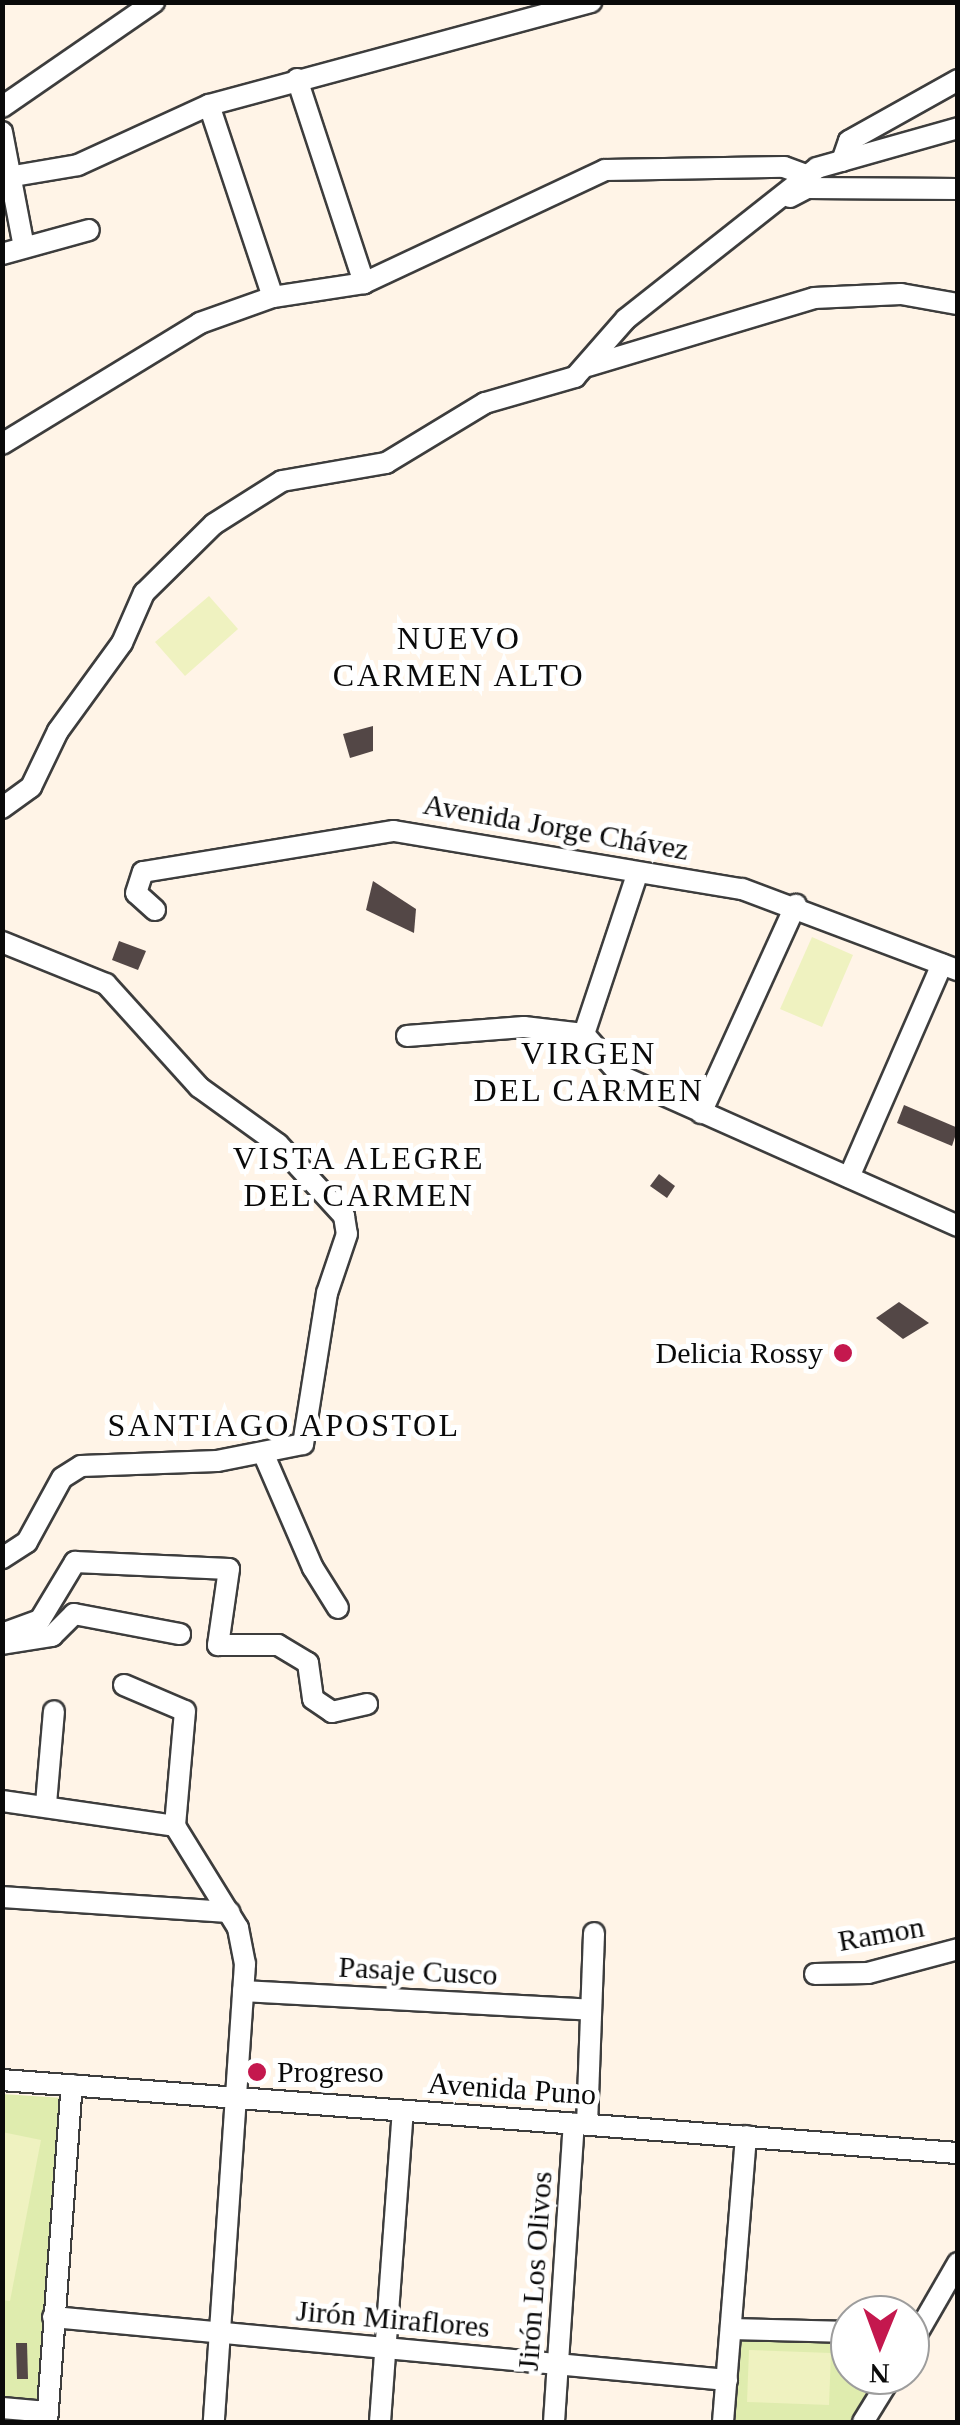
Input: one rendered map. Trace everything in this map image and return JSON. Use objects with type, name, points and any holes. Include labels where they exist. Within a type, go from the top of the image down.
[{"type":"street","points":[[2,107],[154,2]]},
{"type":"street","points":[[6,179],[78,166],[209,105],[591,2]]},
{"type":"street","points":[[297,79],[364,283]]},
{"type":"street","points":[[842,161],[849,141],[958,80]]},
{"type":"street","points":[[209,105],[273,296]]},
{"type":"street","points":[[2,808],[31,786],[58,732],[122,643],[144,593],[214,524],[282,480],[386,464],[484,403],[575,377],[626,319],[806,175],[958,128]]},
{"type":"street","points":[[2,132],[6,179],[24,247]]},
{"type":"street","points":[[2,444],[200,323],[273,296],[364,283],[605,170],[784,167],[806,175]]},
{"type":"street","points":[[758,211],[807,188],[958,189]]},
{"type":"street","points":[[2,254],[89,230]]},
{"type":"street","points":[[588,366],[814,298],[901,294],[958,304]]},
{"type":"street","name":"Avenida Jorge Chávez","points":[[154,910],[136,893],[135,879],[143,872],[394,831],[514,847],[637,875],[742,889],[796,906],[950,967]]},
{"type":"street","points":[[584,1034],[637,875]]},
{"type":"street","points":[[701,1112],[796,906]]},
{"type":"street","points":[[2,942],[106,984],[168,1058],[278,1144],[344,1216],[346,1234],[327,1293],[306,1437],[298,1448],[264,1455],[81,1466],[62,1478],[28,1542],[2,1558]]},
{"type":"street","points":[[849,1178],[950,967]]},
{"type":"street","points":[[407,1036],[524,1027],[584,1034],[621,1076],[958,1226]]},
{"type":"street","points":[[264,1455],[313,1568],[338,1608]]},
{"type":"street","points":[[2,1634],[40,1620],[68,1566],[88,1560],[135,1568],[229,1569],[218,1644],[278,1645],[308,1663],[313,1700],[332,1712],[367,1704]]},
{"type":"street","points":[[2,1644],[52,1636],[83,1614],[180,1634]]},
{"type":"street","points":[[124,1685],[185,1711],[175,1826],[230,1912],[244,1943],[214,2422]]},
{"type":"street","points":[[46,1804],[54,1711]]},
{"type":"street","points":[[2,1801],[46,1804],[175,1826]]},
{"type":"street","points":[[2,1897],[230,1912]]},
{"type":"street","name":"Jirón Los Olivos","points":[[554,2422],[594,1933]]},
{"type":"street","name":"Ramon","points":[[816,1974],[868,1973],[958,1949]]},
{"type":"street","name":"Pasaje Cusco","points":[[243,1991],[590,2010]]},
{"type":"street","name":"Avenida Puno","points":[[2,2080],[958,2153]]},
{"type":"street","points":[[2,2408],[48,2417],[72,2085]]},
{"type":"street","points":[[380,2422],[403,2112]]},
{"type":"street","points":[[723,2422],[746,2136]]},
{"type":"street","points":[[930,2309],[958,2263]]},
{"type":"street","name":"Jirón Miraflores","points":[[54,2318],[726,2380]]},
{"type":"street","points":[[731,2329],[830,2331]]},
{"type":"street","points":[[863,2422],[880,2395]]},
{"type":"green space","points":[[209,596],[238,629],[185,676],[155,642]]},
{"type":"green space","points":[[812,937],[853,955],[822,1027],[780,1009]]},
{"type":"green space","points":[[2,2094],[63,2098],[42,2405],[3,2402]]},
{"type":"green space","points":[[2,2132],[41,2140],[10,2301],[2,2300]]},
{"type":"green space","points":[[742,2338],[830,2340],[830,2395],[870,2395],[855,2422],[735,2422]]},
{"type":"green space","points":[[749,2350],[830,2353],[829,2405],[747,2402]]},
{"type":"building","points":[[373,726],[373,751],[350,758],[343,734]]},
{"type":"building","points":[[373,881],[416,909],[414,933],[366,910]]},
{"type":"building","points":[[119,941],[146,951],[138,970],[112,960]]},
{"type":"building","points":[[904,1105],[958,1128],[952,1146],[897,1123]]},
{"type":"building","points":[[659,1174],[675,1186],[667,1198],[650,1186]]},
{"type":"building","points":[[899,1302],[929,1323],[903,1339],[876,1318]]},
{"type":"building","points":[[16,2343],[27,2343],[28,2379],[17,2379]]},
{"type":"place","name":"Delicia Rossy","points":[[843,1353]]},
{"type":"place","name":"Progreso","points":[[257,2072]]},
{"type":"district","name":"NUEVO CARMEN ALTO","points":[[459,658]]},
{"type":"district","name":"VIRGEN DEL CARMEN","points":[[589,1072]]},
{"type":"district","name":"VISTA ALEGRE DEL CARMEN","points":[[359,1178]]},
{"type":"district","name":"SANTIAGO APOSTOL","points":[[284,1425]]}]
